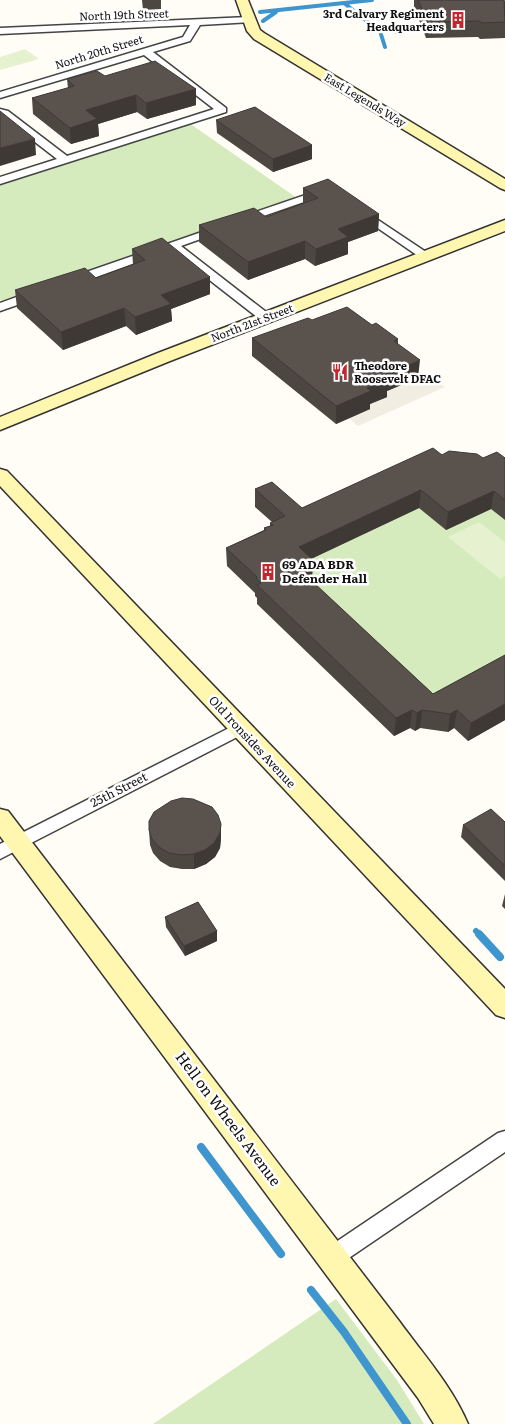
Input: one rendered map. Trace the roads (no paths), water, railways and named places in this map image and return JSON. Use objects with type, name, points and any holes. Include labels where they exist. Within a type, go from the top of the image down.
[{"type":"street","name":"East Legends Way","points":[[242,0],[254,31],[259,36],[505,185]]},
{"type":"street","name":"North 19th Street","points":[[0,31],[249,20]]},
{"type":"street","name":"North 20th Street","points":[[0,95],[187,39],[196,23]]},
{"type":"street","points":[[0,181],[222,110],[145,51]]},
{"type":"street","points":[[0,112],[4,113],[65,160]]},
{"type":"street","points":[[64,284],[328,190],[336,195]]},
{"type":"street","points":[[352,206],[425,256]]},
{"type":"street","name":"North 21st Street","points":[[0,424],[505,225]]},
{"type":"street","points":[[172,245],[266,318]]},
{"type":"street","points":[[0,307],[45,291]]},
{"type":"street","name":"Old Ironsides Avenue","points":[[0,475],[239,729],[505,1007]]},
{"type":"street","name":"25th Street","points":[[9,847],[239,729]]},
{"type":"street","name":"Hell on Wheels Avenue","points":[[0,818],[9,847],[332,1257],[428,1387],[452,1424]]},
{"type":"street","points":[[332,1257],[505,1140]]},
{"type":"waterway","points":[[344,3],[372,0]]},
{"type":"waterway","points":[[260,12],[344,3]]},
{"type":"waterway","points":[[344,3],[374,27],[379,28]]},
{"type":"waterway","points":[[263,21],[276,12]]},
{"type":"waterway","points":[[379,28],[398,32]]},
{"type":"waterway","points":[[379,28],[385,47]]},
{"type":"waterway","points":[[476,931],[479,934]]},
{"type":"waterway","points":[[479,934],[500,957]]},
{"type":"waterway","points":[[201,1147],[281,1254]]},
{"type":"waterway","points":[[311,1290],[344,1332],[407,1424]]},
{"type":"place","name":"3rd Calvary Regiment Headquarters","points":[[458,20]]},
{"type":"place","name":"Theodore Roosevelt DFAC","points":[[340,372]]},
{"type":"place","name":"69 ADA BDR Defender Hall","points":[[268,572]]}]
